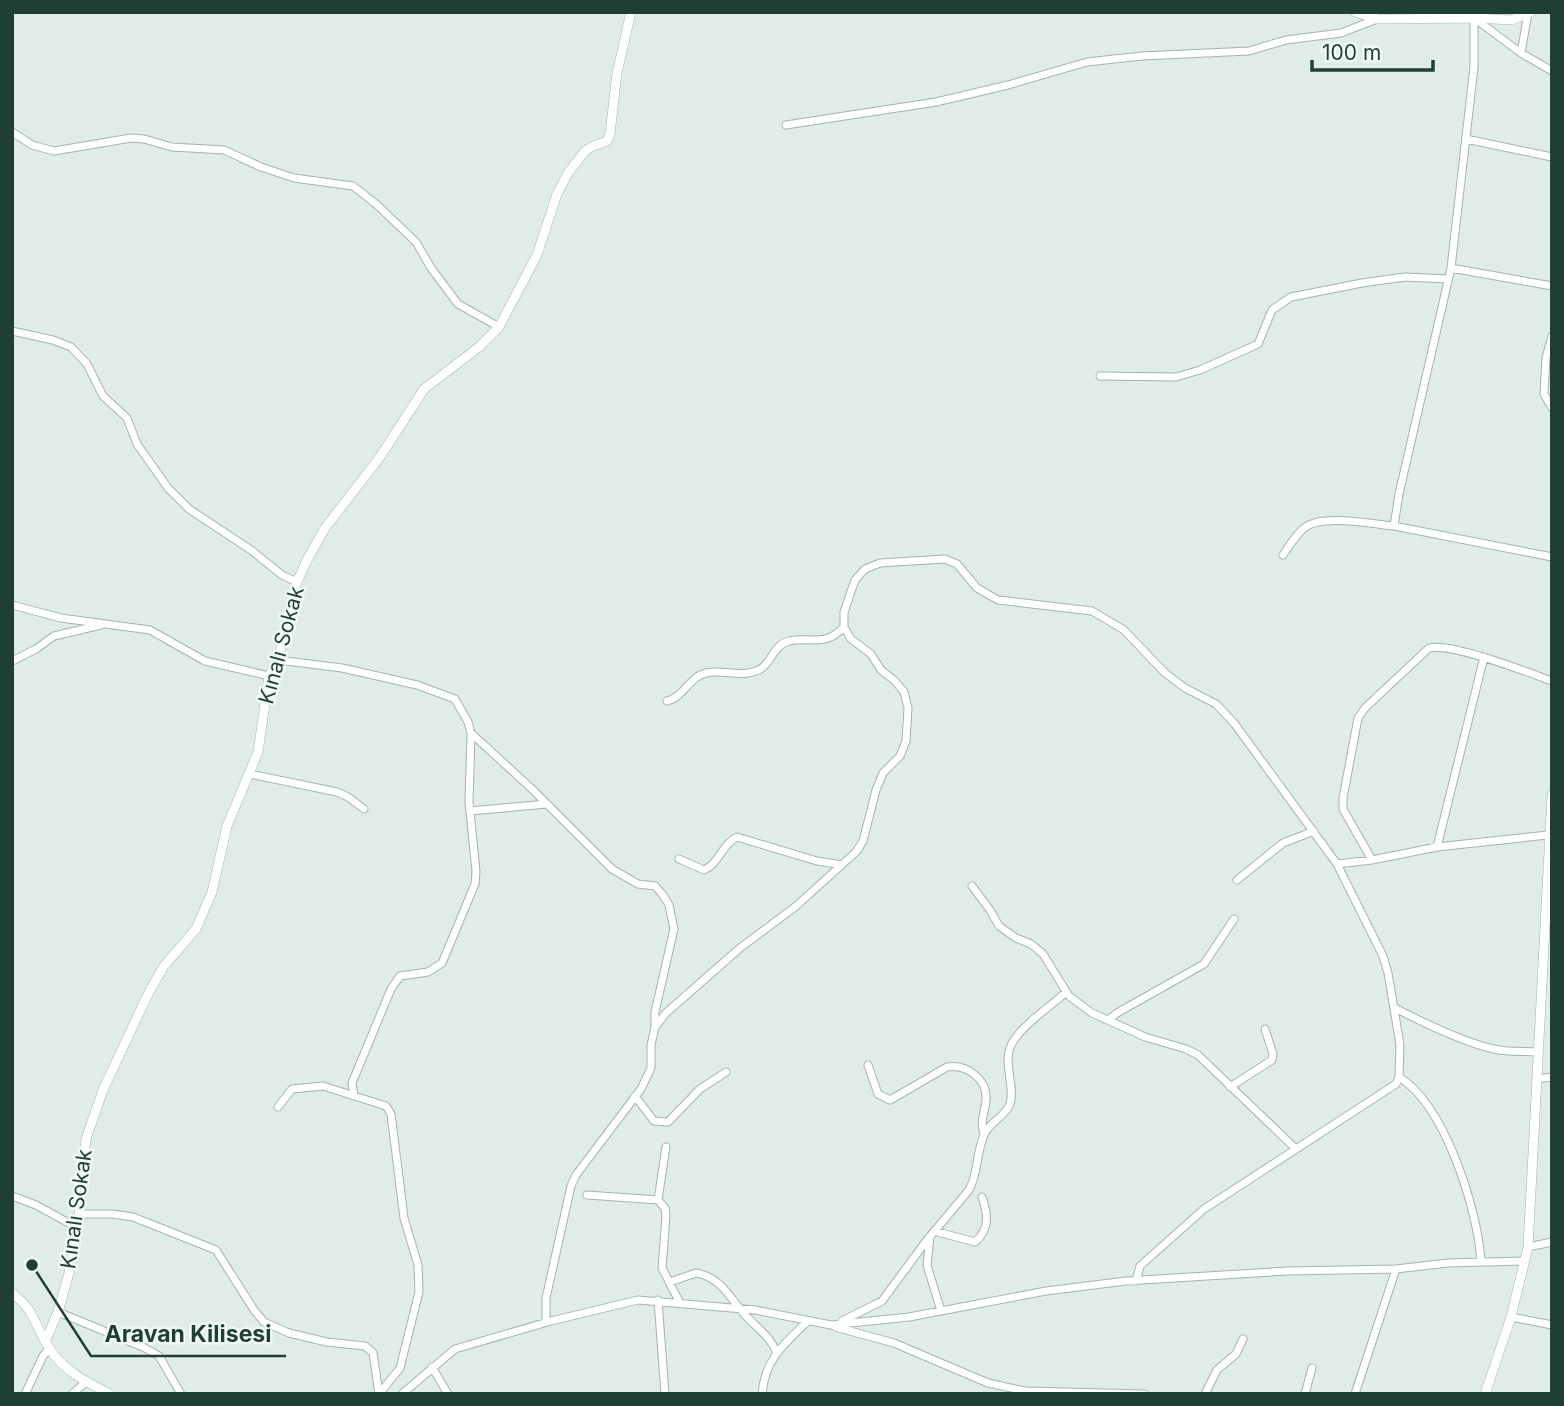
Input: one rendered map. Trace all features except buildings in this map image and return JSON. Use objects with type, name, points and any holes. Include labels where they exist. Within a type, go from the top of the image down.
[{"type":"street","name":"Kınalı Sokak","points":[[47,1345],[58,1312],[78,1228],[86,1139],[97,1105],[157,977],[200,922],[216,880],[227,826],[258,752],[269,676],[278,660],[297,582],[326,528],[380,457],[424,390],[479,347],[499,327],[537,255],[557,194],[568,173],[585,152],[607,141],[610,134],[617,73],[631,12]]},
{"type":"street","points":[[1355,12],[1378,19],[1474,18],[1529,13],[1521,53]]},
{"type":"street","points":[[1474,18],[1521,53],[1552,71]]},
{"type":"street","points":[[1394,526],[1411,439],[1451,268],[1474,66],[1474,18]]},
{"type":"street","points":[[786,125],[936,102],[1087,62],[1142,55],[1249,51],[1286,40],[1341,33],[1378,19]]},
{"type":"street","points":[[12,131],[32,145],[54,151],[131,138],[172,147],[224,150],[294,178],[353,186],[416,242],[431,268],[458,304],[499,327]]},
{"type":"street","points":[[1466,139],[1552,158]]},
{"type":"street","points":[[1451,268],[1552,286]]},
{"type":"street","points":[[1100,376],[1176,377],[1227,359],[1258,344],[1272,310],[1291,297],[1405,277],[1448,279]]},
{"type":"street","points":[[12,331],[71,347],[86,364],[103,396],[127,418],[137,444],[168,488],[189,509],[251,550],[282,575],[297,582]]},
{"type":"street","points":[[1552,336],[1546,358],[1544,394],[1552,408]]},
{"type":"street","points":[[1283,555],[1303,527],[1311,523],[1335,521],[1394,526],[1552,557]]},
{"type":"street","points":[[654,1027],[666,1013],[740,948],[795,907],[842,865],[863,841],[876,790],[883,774],[900,756],[906,741],[908,708],[904,692],[881,670],[871,654],[851,639],[844,627],[844,612],[855,580],[865,569],[880,563],[945,559],[957,564],[977,588],[998,600],[1091,611],[1124,630],[1175,681],[1216,704],[1234,723],[1338,864],[1383,956],[1400,1045],[1399,1077],[1396,1084],[1204,1209],[1140,1266],[1136,1281]]},
{"type":"street","points":[[12,605],[61,618],[150,630],[205,662],[269,676]]},
{"type":"street","points":[[12,661],[54,636],[104,624]]},
{"type":"street","points":[[667,701],[697,676],[707,673],[746,674],[756,671],[762,668],[775,649],[787,642],[827,640],[844,627]]},
{"type":"street","points":[[1372,860],[1343,809],[1344,781],[1357,718],[1365,708],[1429,648],[1438,645],[1484,657],[1552,681]]},
{"type":"street","points":[[1437,847],[1484,657]]},
{"type":"street","points":[[278,660],[342,668],[417,685],[455,699],[463,711],[471,733],[470,811],[476,872],[473,890],[442,963],[428,972],[400,976],[391,989],[352,1083],[354,1096]]},
{"type":"street","points":[[471,733],[612,869],[638,884],[655,886],[669,905],[674,929],[657,1003],[651,1045],[651,1068],[635,1096],[576,1175],[571,1186],[546,1298],[546,1322]]},
{"type":"street","points":[[250,774],[337,792],[364,809]]},
{"type":"street","points":[[1485,1394],[1511,1317],[1528,1247],[1552,795]]},
{"type":"street","points":[[470,811],[547,804]]},
{"type":"street","points":[[1237,880],[1283,844],[1314,831]]},
{"type":"street","points":[[1338,864],[1437,847],[1549,835]]},
{"type":"street","points":[[679,859],[704,870],[710,868],[731,840],[737,837],[817,861],[842,865]]},
{"type":"street","points":[[971,886],[999,926],[1043,954],[1066,992],[1092,1013],[1145,1037],[1198,1055],[1296,1149]]},
{"type":"street","points":[[1108,1020],[1204,964],[1234,919]]},
{"type":"street","points":[[831,1325],[883,1301],[973,1182],[986,1129],[1005,1113],[1011,1101],[1008,1062],[1014,1040],[1066,992]]},
{"type":"street","points":[[1395,1008],[1423,1023],[1482,1045],[1499,1050],[1538,1052]]},
{"type":"street","points":[[1230,1087],[1272,1060],[1273,1054],[1265,1029]]},
{"type":"street","points":[[868,1065],[878,1094],[890,1100],[947,1066],[966,1068],[980,1080],[985,1090],[986,1101],[981,1125],[984,1134]]},
{"type":"street","points":[[635,1096],[654,1121],[668,1122],[700,1089],[726,1072]]},
{"type":"street","points":[[1399,1077],[1409,1083],[1420,1096],[1435,1117],[1454,1153],[1480,1242],[1481,1262]]},
{"type":"street","points":[[1536,1079],[1552,1077]]},
{"type":"street","points":[[278,1107],[292,1089],[323,1086],[386,1106],[391,1114],[404,1218],[419,1276],[416,1308],[400,1368],[379,1394]]},
{"type":"street","points":[[658,1200],[666,1147]]},
{"type":"street","points":[[587,1195],[658,1200],[665,1208],[662,1268],[680,1303]]},
{"type":"street","points":[[12,1196],[36,1205],[78,1228]]},
{"type":"street","points":[[932,1234],[975,1242],[984,1235],[988,1222],[982,1197]]},
{"type":"street","points":[[79,1214],[133,1217],[216,1250],[264,1322],[289,1333],[327,1342],[365,1346],[373,1353],[379,1394]]},
{"type":"street","points":[[932,1234],[927,1265],[941,1311]]},
{"type":"street","points":[[1528,1247],[1552,1242]]},
{"type":"street","points":[[831,1325],[909,1317],[1046,1291],[1136,1281],[1287,1271],[1396,1269],[1448,1263],[1525,1261]]},
{"type":"street","points":[[1355,1394],[1396,1269]]},
{"type":"street","points":[[670,1282],[696,1273],[705,1274],[729,1292],[741,1310],[769,1337],[777,1353]]},
{"type":"street","points":[[12,1293],[36,1319],[47,1345],[65,1369],[110,1394]]},
{"type":"street","points":[[402,1394],[455,1349],[614,1305],[638,1300],[659,1300],[755,1310],[831,1325],[894,1343],[988,1383],[1025,1391],[1145,1394]]},
{"type":"street","points":[[659,1300],[665,1394]]},
{"type":"street","points":[[58,1312],[159,1356],[181,1394]]},
{"type":"street","points":[[1511,1317],[1552,1325]]},
{"type":"street","points":[[762,1394],[768,1368],[777,1353],[784,1342],[807,1322]]},
{"type":"street","points":[[1205,1394],[1217,1370],[1236,1354],[1243,1339]]},
{"type":"street","points":[[25,1394],[47,1345]]},
{"type":"street","points":[[432,1367],[448,1394]]},
{"type":"street","points":[[1305,1394],[1312,1368]]},
{"type":"street","points":[[72,1394],[86,1382]]},
{"type":"place","name":"Aravan Kilisesi","points":[[32,1265]]}]
